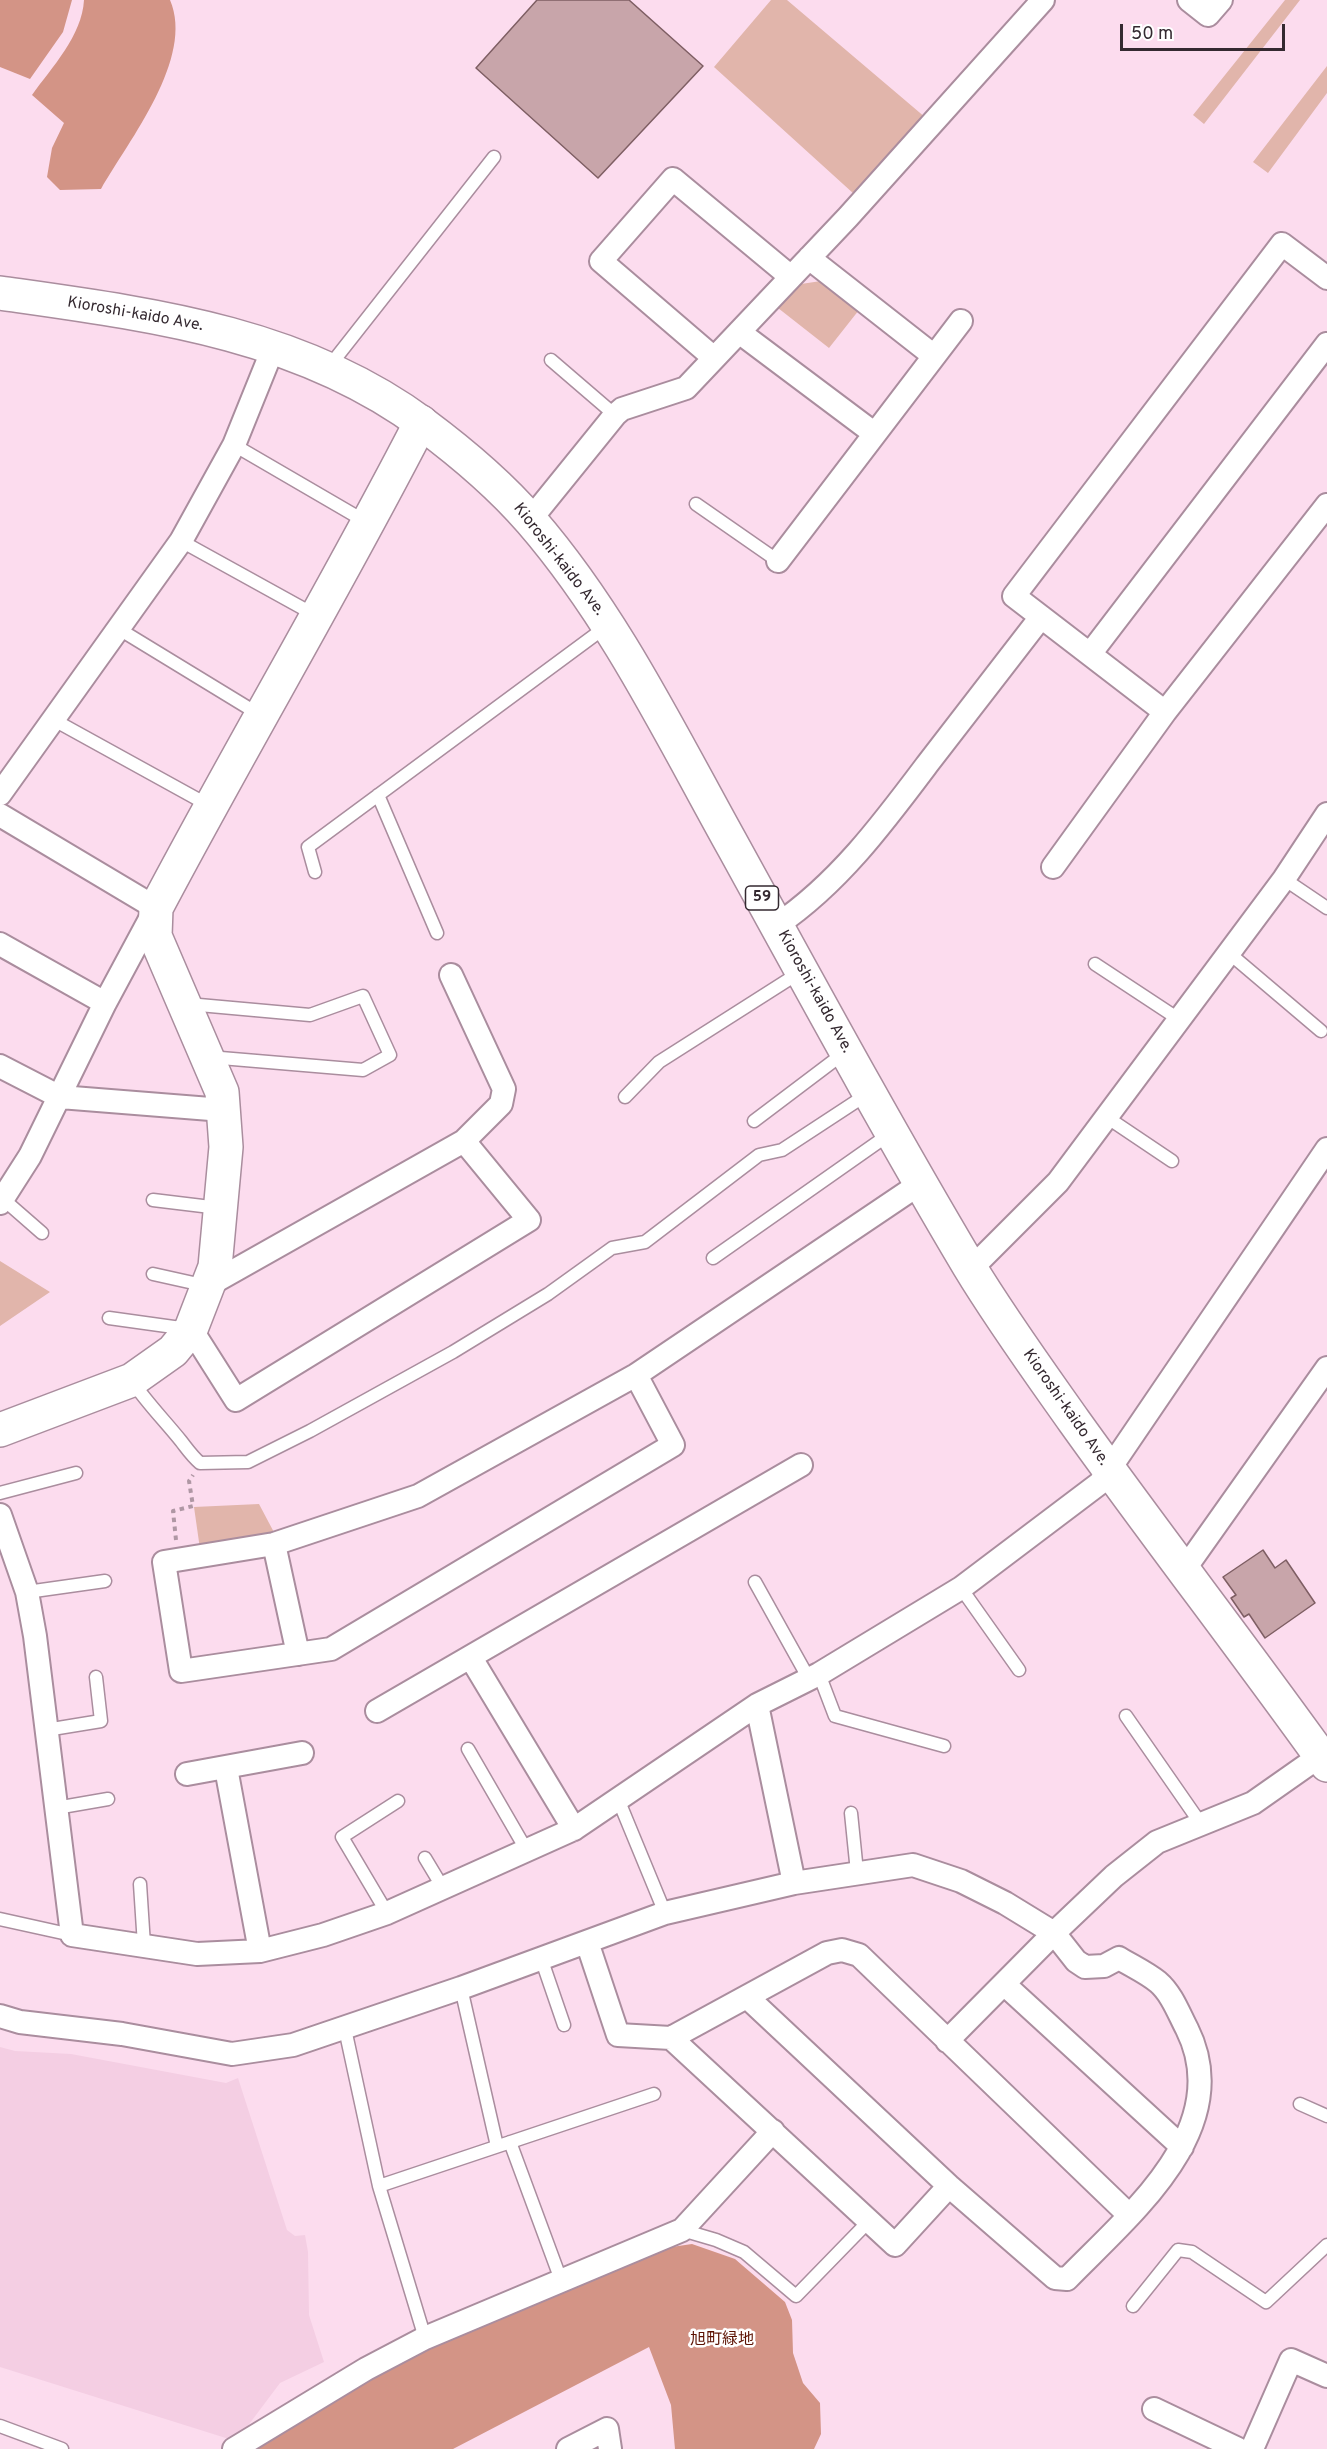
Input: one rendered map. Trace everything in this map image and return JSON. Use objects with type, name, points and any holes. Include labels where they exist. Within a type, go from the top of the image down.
[{"type":"main road","name":"Kioroshi-kaido Ave.","points":[[0,293],[152,315],[216,329],[274,346],[328,369],[375,392],[421,422],[480,469],[530,520],[608,625],[921,1183],[1004,1322],[1108,1468],[1324,1760]]},
{"type":"main road","points":[[0,1430],[132,1380],[173,1351],[191,1329],[215,1268],[226,1147],[222,1092],[155,936],[156,908],[315,615],[369,523],[421,422]]},
{"type":"street","points":[[530,520],[622,409],[686,388],[848,217],[1043,0]]},
{"type":"street","points":[[1189,0],[1209,15],[1221,0]]},
{"type":"street","points":[[714,358],[601,261],[673,179],[791,277]]},
{"type":"street","points":[[1165,712],[1014,596],[1282,244],[1327,278]]},
{"type":"street","points":[[809,258],[934,356]]},
{"type":"street","points":[[778,561],[961,321]]},
{"type":"street","points":[[739,332],[875,434]]},
{"type":"street","points":[[1090,654],[1327,344]]},
{"type":"street","points":[[0,794],[181,541],[234,445],[274,346]]},
{"type":"street","points":[[1053,867],[1165,712],[1327,505]]},
{"type":"street","points":[[777,925],[800,909],[850,861],[891,812],[1041,617]]},
{"type":"street","points":[[0,814],[156,908],[105,1003],[30,1156],[2,1201]]},
{"type":"street","points":[[971,1269],[1058,1182],[1108,1118],[1284,879],[1327,814]]},
{"type":"street","points":[[0,944],[105,1003]]},
{"type":"street","points":[[207,1286],[464,1141],[501,1104],[504,1089],[451,975]]},
{"type":"street","points":[[0,1066],[60,1097],[223,1110]]},
{"type":"street","points":[[191,1329],[236,1400],[529,1220],[464,1141]]},
{"type":"street","points":[[0,1515],[8,1564],[27,1592],[72,1935],[197,1954],[260,1951],[323,1935],[387,1913],[574,1829],[757,1705],[814,1677],[961,1588],[1100,1483],[1108,1468],[1327,1149]]},
{"type":"street","points":[[636,1375],[673,1445],[331,1649],[181,1671],[164,1562],[274,1544],[418,1496],[636,1375],[921,1183]]},
{"type":"street","points":[[1184,1570],[1327,1368]]},
{"type":"street","points":[[377,1711],[801,1465]]},
{"type":"street","points":[[274,1544],[298,1654]]},
{"type":"street","points":[[471,1658],[574,1829]]},
{"type":"street","points":[[757,1705],[794,1883]]},
{"type":"street","points":[[187,1774],[302,1753]]},
{"type":"street","points":[[947,2041],[1114,1876],[1157,1842],[1253,1803],[1324,1760]]},
{"type":"street","points":[[226,1768],[260,1951]]},
{"type":"street","points":[[0,2016],[20,2022],[122,2034],[232,2054],[293,2045],[461,1988],[665,1913],[794,1883],[913,1865],[961,1881],[1054,1933],[1076,1961],[1085,1967],[1104,1966],[1119,1958],[1159,1983],[1170,1997],[1191,2037],[1201,2079],[1198,2101],[1182,2147],[1168,2170],[1129,2216],[1067,2279],[1055,2278],[950,2187],[747,1996]]},
{"type":"street","points":[[587,1942],[618,2035],[671,2038],[827,1953],[842,1950],[860,1955],[1129,2216]]},
{"type":"street","points":[[1004,1984],[1182,2147]]},
{"type":"street","points":[[671,2038],[895,2245],[950,2187]]},
{"type":"street","points":[[234,2449],[366,2369],[425,2338],[682,2230],[773,2132]]},
{"type":"street","points":[[1252,2449],[1291,2360],[1327,2376]]},
{"type":"street","points":[[1154,2409],[1238,2449]]},
{"type":"street","points":[[568,2449],[607,2429],[610,2449]]},
{"type":"lane","points":[[328,369],[494,157]]},
{"type":"lane","points":[[551,360],[615,415]]},
{"type":"lane","points":[[234,445],[369,523]]},
{"type":"lane","points":[[696,504],[778,561]]},
{"type":"lane","points":[[181,541],[315,615]]},
{"type":"lane","points":[[315,872],[308,847],[608,625]]},
{"type":"lane","points":[[119,629],[260,715]]},
{"type":"lane","points":[[54,720],[210,806]]},
{"type":"lane","points":[[378,795],[437,933]]},
{"type":"lane","points":[[1284,879],[1327,908]]},
{"type":"lane","points":[[1229,953],[1321,1031]]},
{"type":"lane","points":[[1095,964],[1180,1020]]},
{"type":"lane","points":[[625,1097],[659,1062],[802,971]]},
{"type":"lane","points":[[186,1004],[310,1015],[363,996],[390,1055],[363,1070],[208,1057]]},
{"type":"lane","points":[[754,1121],[847,1050]]},
{"type":"lane","points":[[132,1380],[150,1408],[182,1442],[189,1454],[200,1463],[248,1462],[453,1352],[548,1294],[612,1248],[645,1242],[759,1155],[782,1150],[871,1092]]},
{"type":"lane","points":[[1108,1118],[1172,1161]]},
{"type":"lane","points":[[713,1258],[893,1132]]},
{"type":"lane","points":[[153,1200],[219,1209]]},
{"type":"lane","points":[[2,1201],[42,1233]]},
{"type":"lane","points":[[153,1274],[207,1286]]},
{"type":"lane","points":[[109,1318],[191,1329]]},
{"type":"lane","points":[[0,1493],[76,1473]]},
{"type":"lane","points":[[27,1592],[105,1581]]},
{"type":"lane","points":[[755,1582],[836,1716],[944,1746]]},
{"type":"lane","points":[[961,1588],[1019,1670]]},
{"type":"lane","points":[[46,1730],[101,1721],[96,1677]]},
{"type":"lane","points":[[1126,1716],[1201,1824]]},
{"type":"lane","points":[[468,1749],[527,1851]]},
{"type":"lane","points":[[56,1808],[108,1799]]},
{"type":"lane","points":[[618,1799],[665,1913]]},
{"type":"lane","points":[[387,1913],[342,1837],[398,1801]]},
{"type":"lane","points":[[851,1813],[857,1872]]},
{"type":"lane","points":[[425,1858],[443,1888]]},
{"type":"lane","points":[[140,1884],[144,1946]]},
{"type":"lane","points":[[0,1919],[72,1935]]},
{"type":"lane","points":[[541,1959],[564,2025]]},
{"type":"lane","points":[[461,1988],[498,2146]]},
{"type":"lane","points":[[345,2029],[379,2186],[425,2338]]},
{"type":"lane","points":[[379,2186],[654,2094]]},
{"type":"lane","points":[[1300,2104],[1327,2116]]},
{"type":"lane","points":[[510,2142],[561,2280]]},
{"type":"lane","points":[[682,2230],[744,2252],[796,2296],[869,2221]]},
{"type":"lane","points":[[1132,2306],[1178,2250],[1192,2252],[1266,2302],[1327,2245]]},
{"type":"lane","points":[[0,2426],[62,2449]]},
{"type":"path","points":[[164,1562],[160,1546],[176,1541],[173,1511],[194,1506],[189,1481],[200,1463]]},
{"type":"shaded area","points":[[771,0],[787,0],[926,118],[854,194],[714,67]]},
{"type":"shaded area","points":[[1285,0],[1300,0],[1204,124],[1193,115]]},
{"type":"shaded area","points":[[1327,66],[1327,93],[1268,173],[1253,162]]},
{"type":"shaded area","points":[[821,281],[859,310],[829,348],[778,308],[801,284]]},
{"type":"shaded area","points":[[0,1261],[50,1292],[0,1326]]},
{"type":"shaded area","points":[[259,1504],[277,1538],[200,1549],[194,1507]]},
{"type":"shaded area","points":[[0,2047],[15,2051],[71,2054],[226,2083],[238,2078],[287,2230],[295,2236],[305,2235],[308,2252],[309,2315],[324,2362],[280,2383],[244,2431],[229,2439],[0,2367]]},
{"type":"green space","points":[[0,0],[72,0],[63,32],[30,79],[0,67]]},
{"type":"green space","points":[[84,0],[170,0],[175,23],[174,47],[167,72],[155,98],[101,189],[60,190],[47,177],[52,148],[64,123],[32,95],[65,51],[78,26]]},
{"type":"green space","name":"旭町緑地","points":[[692,2244],[735,2259],[785,2302],[792,2320],[793,2353],[803,2383],[820,2403],[821,2434],[814,2449],[675,2449],[671,2405],[649,2347],[453,2449],[249,2449],[371,2377],[430,2347],[658,2249]]},
{"type":"building","points":[[537,0],[629,0],[703,66],[598,178],[476,68]]},
{"type":"building","points":[[1263,1550],[1275,1568],[1286,1560],[1315,1603],[1265,1638],[1249,1614],[1244,1617],[1231,1598],[1236,1595],[1223,1577]]}]
